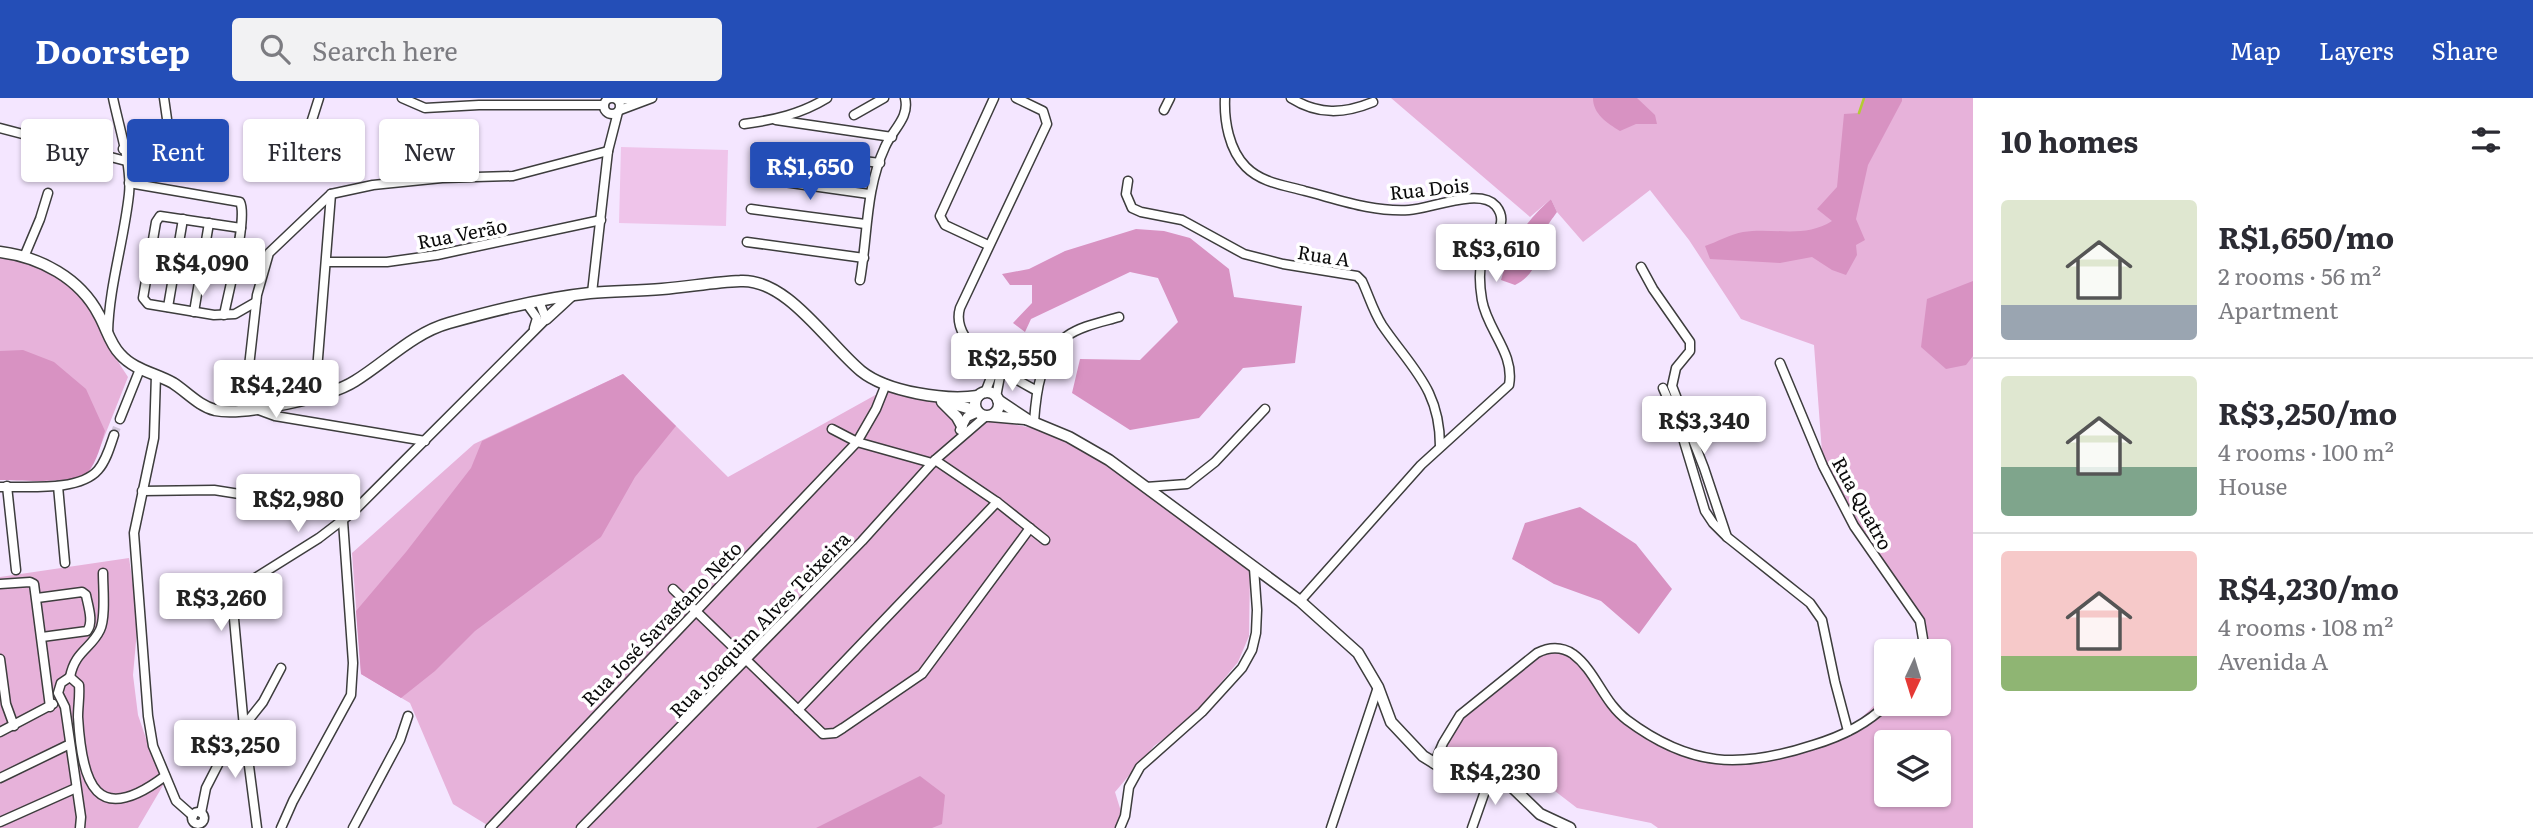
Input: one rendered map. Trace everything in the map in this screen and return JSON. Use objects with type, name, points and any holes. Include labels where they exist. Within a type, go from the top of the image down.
[{"type":"street","points":[[108,334],[109,306],[129,194],[126,160],[113,98]]},
{"type":"street","points":[[123,149],[167,139],[164,98]]},
{"type":"street","points":[[312,119],[319,98]]},
{"type":"street","points":[[402,98],[425,108],[451,102],[606,109],[612,114],[650,98]]},
{"type":"street","points":[[611,138],[606,109],[610,99],[650,98]]},
{"type":"street","points":[[744,124],[776,120],[827,98]]},
{"type":"street","points":[[854,115],[884,98]]},
{"type":"street","points":[[860,280],[869,194],[885,146],[903,117],[907,105],[905,98]]},
{"type":"street","points":[[988,245],[944,225],[940,216],[994,98]]},
{"type":"street","points":[[1016,98],[1043,111],[1047,124],[988,245],[957,319],[966,338],[998,369],[1037,391]]},
{"type":"street","points":[[1164,110],[1170,98]]},
{"type":"street","name":"Rua Dois","points":[[1224,98],[1226,125],[1235,150],[1247,168],[1262,178],[1374,209],[1409,210],[1475,198],[1491,202],[1500,214],[1500,228],[1482,261],[1482,299],[1511,368],[1509,385],[1440,446],[1300,601]]},
{"type":"street","points":[[1291,98],[1317,109],[1338,111],[1348,111],[1373,102]]},
{"type":"street","points":[[592,293],[608,151],[619,111],[618,100]]},
{"type":"street","points":[[776,120],[892,137]]},
{"type":"street","points":[[0,128],[126,160]]},
{"type":"street","points":[[756,148],[880,163]]},
{"type":"street","points":[[244,411],[256,302],[269,253],[331,194],[373,185],[442,178],[513,176],[608,151]]},
{"type":"street","points":[[756,178],[869,194]]},
{"type":"street","name":"Rua A","points":[[1128,181],[1126,194],[1132,208],[1141,212],[1182,220],[1244,254],[1283,264],[1357,276],[1362,281],[1380,322],[1434,399],[1440,427],[1440,446]]},
{"type":"street","points":[[129,183],[235,200],[242,207],[241,229],[224,315]]},
{"type":"street","points":[[24,257],[48,193]]},
{"type":"street","points":[[315,396],[331,194]]},
{"type":"street","points":[[751,209],[865,224]]},
{"type":"street","points":[[241,229],[164,216],[158,218],[143,298],[148,304],[224,315],[235,314],[256,302]]},
{"type":"street","points":[[168,307],[183,219]]},
{"type":"street","name":"Rua Verão","points":[[327,262],[387,262],[437,255],[601,220]]},
{"type":"street","points":[[194,312],[209,223]]},
{"type":"street","points":[[747,242],[864,258]]},
{"type":"street","points":[[0,252],[49,266],[77,286],[92,302],[120,355],[140,369],[174,384],[209,408],[244,411],[338,389],[357,380],[414,338],[436,327],[527,304],[592,293],[645,291],[742,280],[755,282],[783,296],[863,372],[886,384],[983,414],[1031,421]]},
{"type":"street","points":[[1641,267],[1690,342],[1690,351],[1674,373],[1672,386],[1727,537]]},
{"type":"street","points":[[257,828],[233,608],[236,595],[244,585],[343,521],[530,333],[571,296]]},
{"type":"street","points":[[539,302],[546,319]]},
{"type":"street","points":[[527,304],[537,318],[530,333]]},
{"type":"street","points":[[1031,421],[1045,365],[1057,345],[1075,331],[1119,317]]},
{"type":"street","name":"Rua Quatro","points":[[1780,363],[1823,466],[1854,526],[1920,621],[1923,639]]},
{"type":"street","points":[[120,419],[140,369]]},
{"type":"street","points":[[983,414],[975,403],[998,369]]},
{"type":"street","points":[[956,439],[967,417],[998,408],[998,369]]},
{"type":"street","points":[[156,375],[153,438],[149,468],[138,507],[134,547],[142,617],[149,727],[153,746],[179,806],[200,822],[203,800],[211,776],[227,747],[263,702],[281,668]]},
{"type":"street","name":"Rua José Savastano Neto","points":[[490,828],[857,442],[876,409],[886,384]]},
{"type":"street","points":[[1663,388],[1679,425],[1705,511],[1713,523],[1810,603],[1822,620],[1848,731]]},
{"type":"street","points":[[935,398],[965,398],[982,394],[997,398],[1031,421],[1069,437],[1109,460],[1300,601],[1358,653],[1378,687],[1391,722],[1401,736],[1434,764],[1461,773],[1490,776],[1514,788],[1548,820],[1570,828]]},
{"type":"street","points":[[935,398],[957,417],[962,426]]},
{"type":"street","points":[[256,409],[275,415],[425,441]]},
{"type":"street","points":[[1146,487],[1186,484],[1215,462],[1265,409]]},
{"type":"street","points":[[956,439],[983,414]]},
{"type":"street","points":[[832,429],[857,442],[933,461],[997,502],[1045,540]]},
{"type":"street","points":[[16,570],[4,487],[58,486],[89,478],[104,461],[114,435]]},
{"type":"street","name":"Rua Joaquim Alves Teixeira","points":[[581,828],[747,661],[956,439]]},
{"type":"street","points":[[58,486],[65,563]]},
{"type":"street","points":[[142,491],[214,489],[353,512]]},
{"type":"street","points":[[798,710],[997,502]]},
{"type":"street","points":[[281,828],[351,695],[354,663],[343,521]]},
{"type":"street","points":[[673,589],[823,734],[835,733],[922,674],[1030,528]]},
{"type":"street","points":[[1119,828],[1125,816],[1129,787],[1140,767],[1202,712],[1242,668],[1252,649],[1257,610],[1254,568]]},
{"type":"street","points":[[80,828],[65,707],[59,686],[70,677],[74,660],[97,635],[102,625],[103,573]]},
{"type":"street","points":[[0,584],[32,582],[35,587],[50,707]]},
{"type":"street","points":[[37,598],[82,592],[86,595],[90,621],[87,631],[42,637]]},
{"type":"street","points":[[1434,764],[1460,715],[1537,653],[1555,648],[1563,649],[1580,661],[1609,703],[1625,718],[1661,742],[1687,753],[1720,760],[1761,759],[1788,754],[1848,731],[1874,715]]},
{"type":"street","points":[[0,659],[6,704],[14,726]]},
{"type":"street","points":[[70,677],[79,685],[80,740],[91,798]]},
{"type":"street","points":[[1331,828],[1378,687]]},
{"type":"street","points":[[0,732],[50,707],[60,697]]},
{"type":"street","points":[[343,828],[354,825],[400,740],[408,716]]},
{"type":"street","points":[[0,778],[68,745]]},
{"type":"street","points":[[149,797],[165,776]]},
{"type":"street","points":[[1472,828],[1490,776]]},
{"type":"street","points":[[0,822],[76,788]]},
{"type":"shaded area","points":[[1391,98],[1973,98],[1973,828],[1658,828],[1651,823],[1577,808],[1508,755],[1459,756],[1443,743],[1460,715],[1537,653],[1554,648],[1586,668],[1625,718],[1706,757],[1777,756],[1848,731],[1874,706],[1874,716],[1951,716],[1951,639],[1918,639],[1922,627],[1823,466],[1814,345],[1741,319],[1689,240],[1650,190],[1583,242],[1557,212],[1551,199],[1530,217]]},
{"type":"shaded area","points":[[1593,98],[1637,98],[1655,115],[1657,124],[1636,124],[1620,131],[1598,113]]},
{"type":"shaded area","points":[[1864,98],[1902,98],[1902,101],[1868,165],[1856,219],[1865,240],[1856,245],[1857,255],[1846,275],[1832,270],[1812,257],[1780,263],[1710,259],[1705,246],[1734,234],[1811,230],[1832,221],[1817,209],[1837,187],[1844,114],[1859,113]]},
{"type":"shaded area","points":[[621,147],[728,150],[726,226],[619,223]]},
{"type":"shaded area","points":[[1551,199],[1557,212],[1544,232],[1533,269],[1515,285],[1501,280],[1519,235]]},
{"type":"shaded area","points":[[1136,229],[1164,231],[1190,238],[1229,269],[1234,297],[1302,306],[1295,363],[1243,368],[1199,418],[1130,430],[1072,393],[1080,359],[1140,360],[1178,322],[1158,278],[1130,272],[1031,319],[1025,332],[1013,323],[1032,303],[1032,285],[1010,285],[1002,274],[1029,269],[1065,251]]},
{"type":"shaded area","points":[[0,255],[37,266],[70,287],[87,306],[128,377],[99,450],[87,472],[78,477],[65,480],[0,480]]},
{"type":"shaded area","points":[[1973,281],[1973,356],[1966,365],[1946,369],[1921,347],[1927,299]]},
{"type":"shaded area","points":[[23,350],[54,362],[86,389],[105,431],[94,463],[88,472],[81,476],[59,480],[0,480],[0,351]]},
{"type":"shaded area","points":[[623,374],[728,477],[888,388],[1068,440],[1141,487],[1250,571],[1249,636],[1238,662],[1191,719],[1154,746],[1115,792],[1126,828],[492,828],[453,804],[410,703],[361,674],[352,553],[474,444]]},
{"type":"shaded area","points":[[623,374],[676,426],[635,477],[601,537],[475,631],[435,671],[401,698],[361,674],[356,611],[471,468],[482,441]]},
{"type":"shaded area","points":[[1580,507],[1636,544],[1672,589],[1639,634],[1601,601],[1554,584],[1512,559],[1525,523]]},
{"type":"shaded area","points":[[129,558],[138,619],[133,675],[138,715],[153,759],[165,782],[138,828],[0,828],[0,577]]},
{"type":"shaded area","points":[[920,776],[945,795],[942,824],[932,828],[816,828]]},
{"type":"waterway","points":[[1859,113],[1864,98]]},
{"type":"tunnel","points":[[114,435],[120,419]]}]
